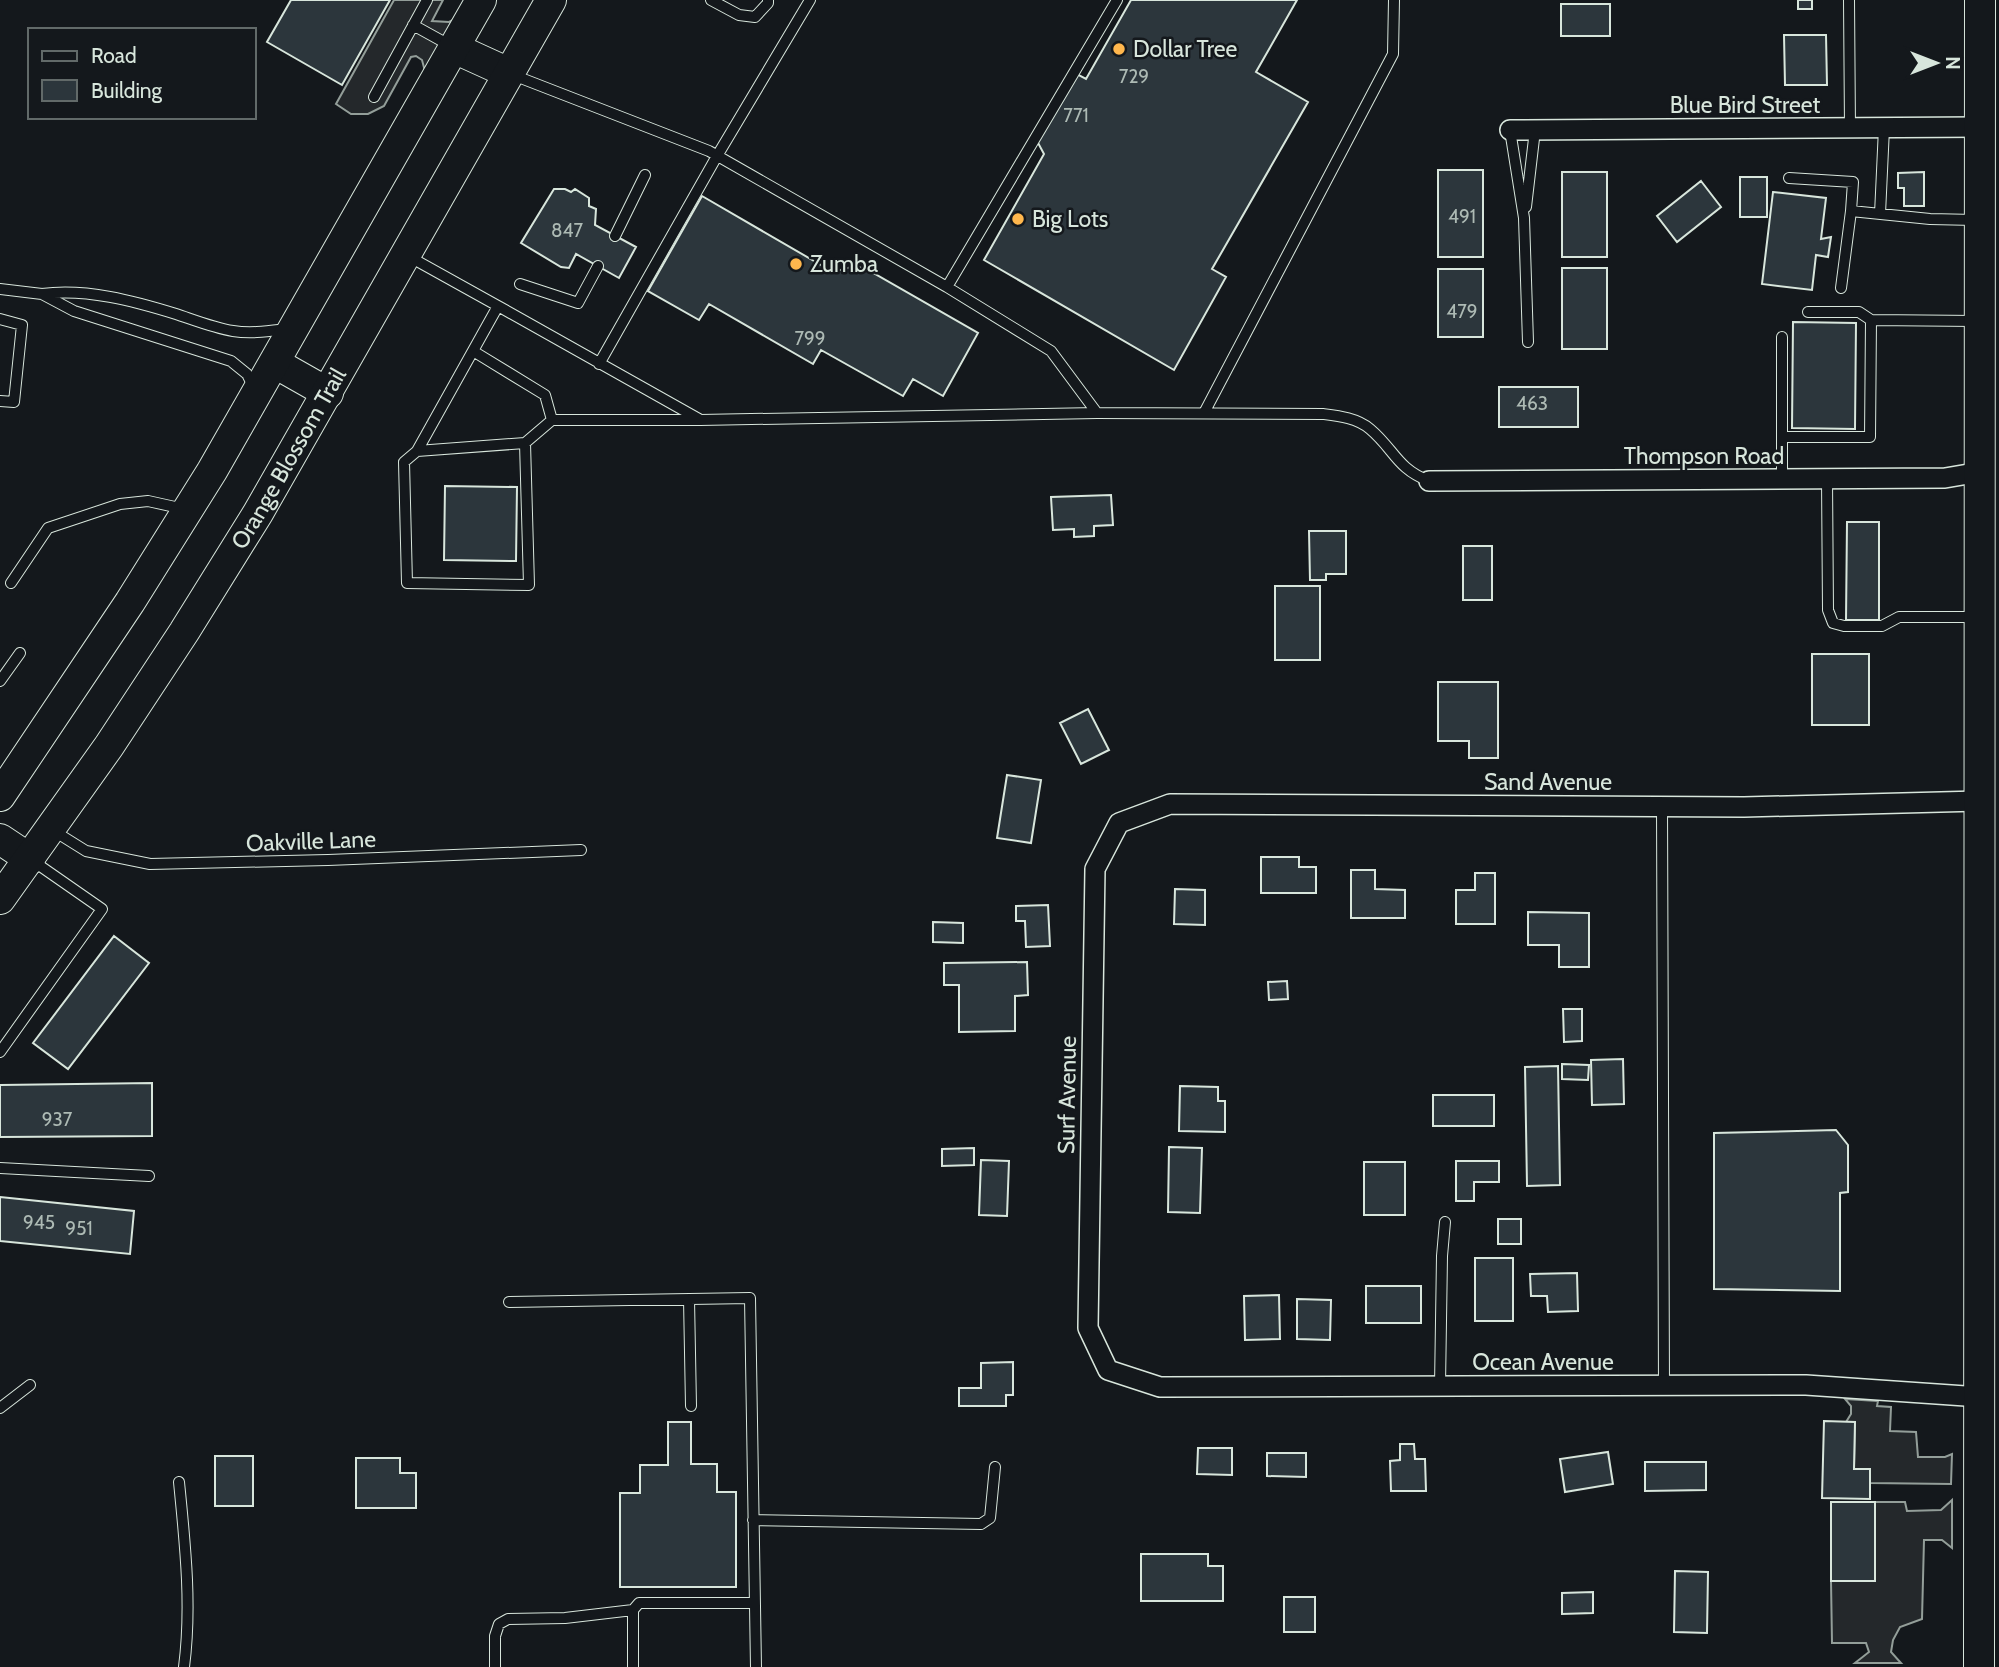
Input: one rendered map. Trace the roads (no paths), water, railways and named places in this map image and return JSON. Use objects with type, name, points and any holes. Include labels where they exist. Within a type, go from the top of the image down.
[{"type":"main road","points":[[0,796],[108,636],[188,510],[257,395],[481,0]]},
{"type":"main road","name":"Orange Blossom Trail","points":[[0,900],[109,746],[258,513],[551,0]]},
{"type":"main road","points":[[1979,1667],[1989,1404],[1979,801],[1980,0]]},
{"type":"main road","points":[[1997,0],[1999,6]]},
{"type":"main road","points":[[454,48],[509,74]]},
{"type":"main road","points":[[275,363],[328,393]]},
{"type":"main road","points":[[0,839],[30,859]]},
{"type":"street","name":"Blue Bird Street","points":[[1510,130],[1980,127]]},
{"type":"street","name":"Thompson Road","points":[[1429,481],[1827,480],[1945,478],[1980,472]]},
{"type":"street","name":"Sand Avenue","points":[[1119,823],[1170,804],[1744,807],[1979,801]]},
{"type":"street","name":"Surf Avenue","points":[[1108,1370],[1088,1328],[1095,869],[1119,823]]},
{"type":"street","name":"Ocean Avenue","points":[[1108,1370],[1160,1387],[1806,1385],[1989,1404]]},
{"type":"lane","points":[[374,97],[427,0]]},
{"type":"lane","points":[[710,0],[739,15],[755,17],[768,0]]},
{"type":"lane","points":[[599,364],[717,156],[810,0]]},
{"type":"lane","points":[[947,287],[1118,0]]},
{"type":"lane","points":[[1203,413],[1393,54],[1394,0]]},
{"type":"lane","points":[[1849,0],[1850,129]]},
{"type":"lane","points":[[414,25],[454,48]]},
{"type":"lane","points":[[509,74],[717,156],[947,287],[1051,351],[1097,413]]},
{"type":"lane","points":[[1880,215],[1884,128]]},
{"type":"lane","points":[[1510,130],[1524,218],[1528,342]]},
{"type":"lane","points":[[1524,218],[1535,130]]},
{"type":"lane","points":[[615,236],[645,175]]},
{"type":"lane","points":[[1789,178],[1853,182],[1841,288]]},
{"type":"lane","points":[[1851,211],[1930,219],[1980,220]]},
{"type":"lane","points":[[406,255],[700,420]]},
{"type":"lane","points":[[520,284],[578,303],[598,266]]},
{"type":"lane","points":[[0,289],[42,294],[59,291],[87,293],[171,312],[233,331],[260,332],[295,328]]},
{"type":"lane","points":[[42,294],[74,311],[231,361],[247,374],[257,395]]},
{"type":"lane","points":[[498,306],[417,451],[404,462],[407,583],[529,585],[525,443]]},
{"type":"lane","points":[[1808,312],[1859,312],[1871,320],[1980,321]]},
{"type":"lane","points":[[0,319],[22,326],[14,402],[0,401]]},
{"type":"lane","points":[[1783,437],[1870,437],[1871,320]]},
{"type":"lane","points":[[1782,337],[1782,480]]},
{"type":"lane","points":[[473,351],[545,395],[552,420]]},
{"type":"lane","points":[[417,451],[525,443],[552,420],[1097,413],[1323,414],[1347,417],[1369,428],[1410,474],[1429,481]]},
{"type":"lane","points":[[1827,480],[1828,610],[1833,622],[1844,626],[1882,626],[1899,617],[1980,617]]},
{"type":"lane","points":[[11,583],[48,528],[120,504],[148,501],[188,510]]},
{"type":"lane","points":[[0,681],[20,653]]},
{"type":"lane","points":[[1662,807],[1664,1386]]},
{"type":"lane","name":"Oakville Lane","points":[[51,829],[86,851],[150,864],[581,850]]},
{"type":"lane","points":[[0,1052],[102,909],[30,859]]},
{"type":"lane","points":[[0,1168],[149,1176]]},
{"type":"lane","points":[[1440,1386],[1445,1223]]},
{"type":"lane","points":[[509,1302],[750,1298],[756,1667]]},
{"type":"lane","points":[[689,1299],[691,1406]]},
{"type":"lane","points":[[0,1408],[30,1385]]},
{"type":"lane","points":[[753,1521],[981,1524],[990,1518],[995,1467]]},
{"type":"lane","points":[[178,1482],[186,1552],[187,1640],[184,1667]]},
{"type":"lane","points":[[495,1667],[495,1636],[499,1624],[508,1619],[565,1618],[633,1610],[639,1604],[755,1604]]},
{"type":"lane","points":[[633,1610],[633,1667]]},
{"type":"place","name":"Dollar Tree","points":[[1119,49]]},
{"type":"place","name":"Big Lots","points":[[1018,219]]},
{"type":"place","name":"Zumba","points":[[796,264]]}]
